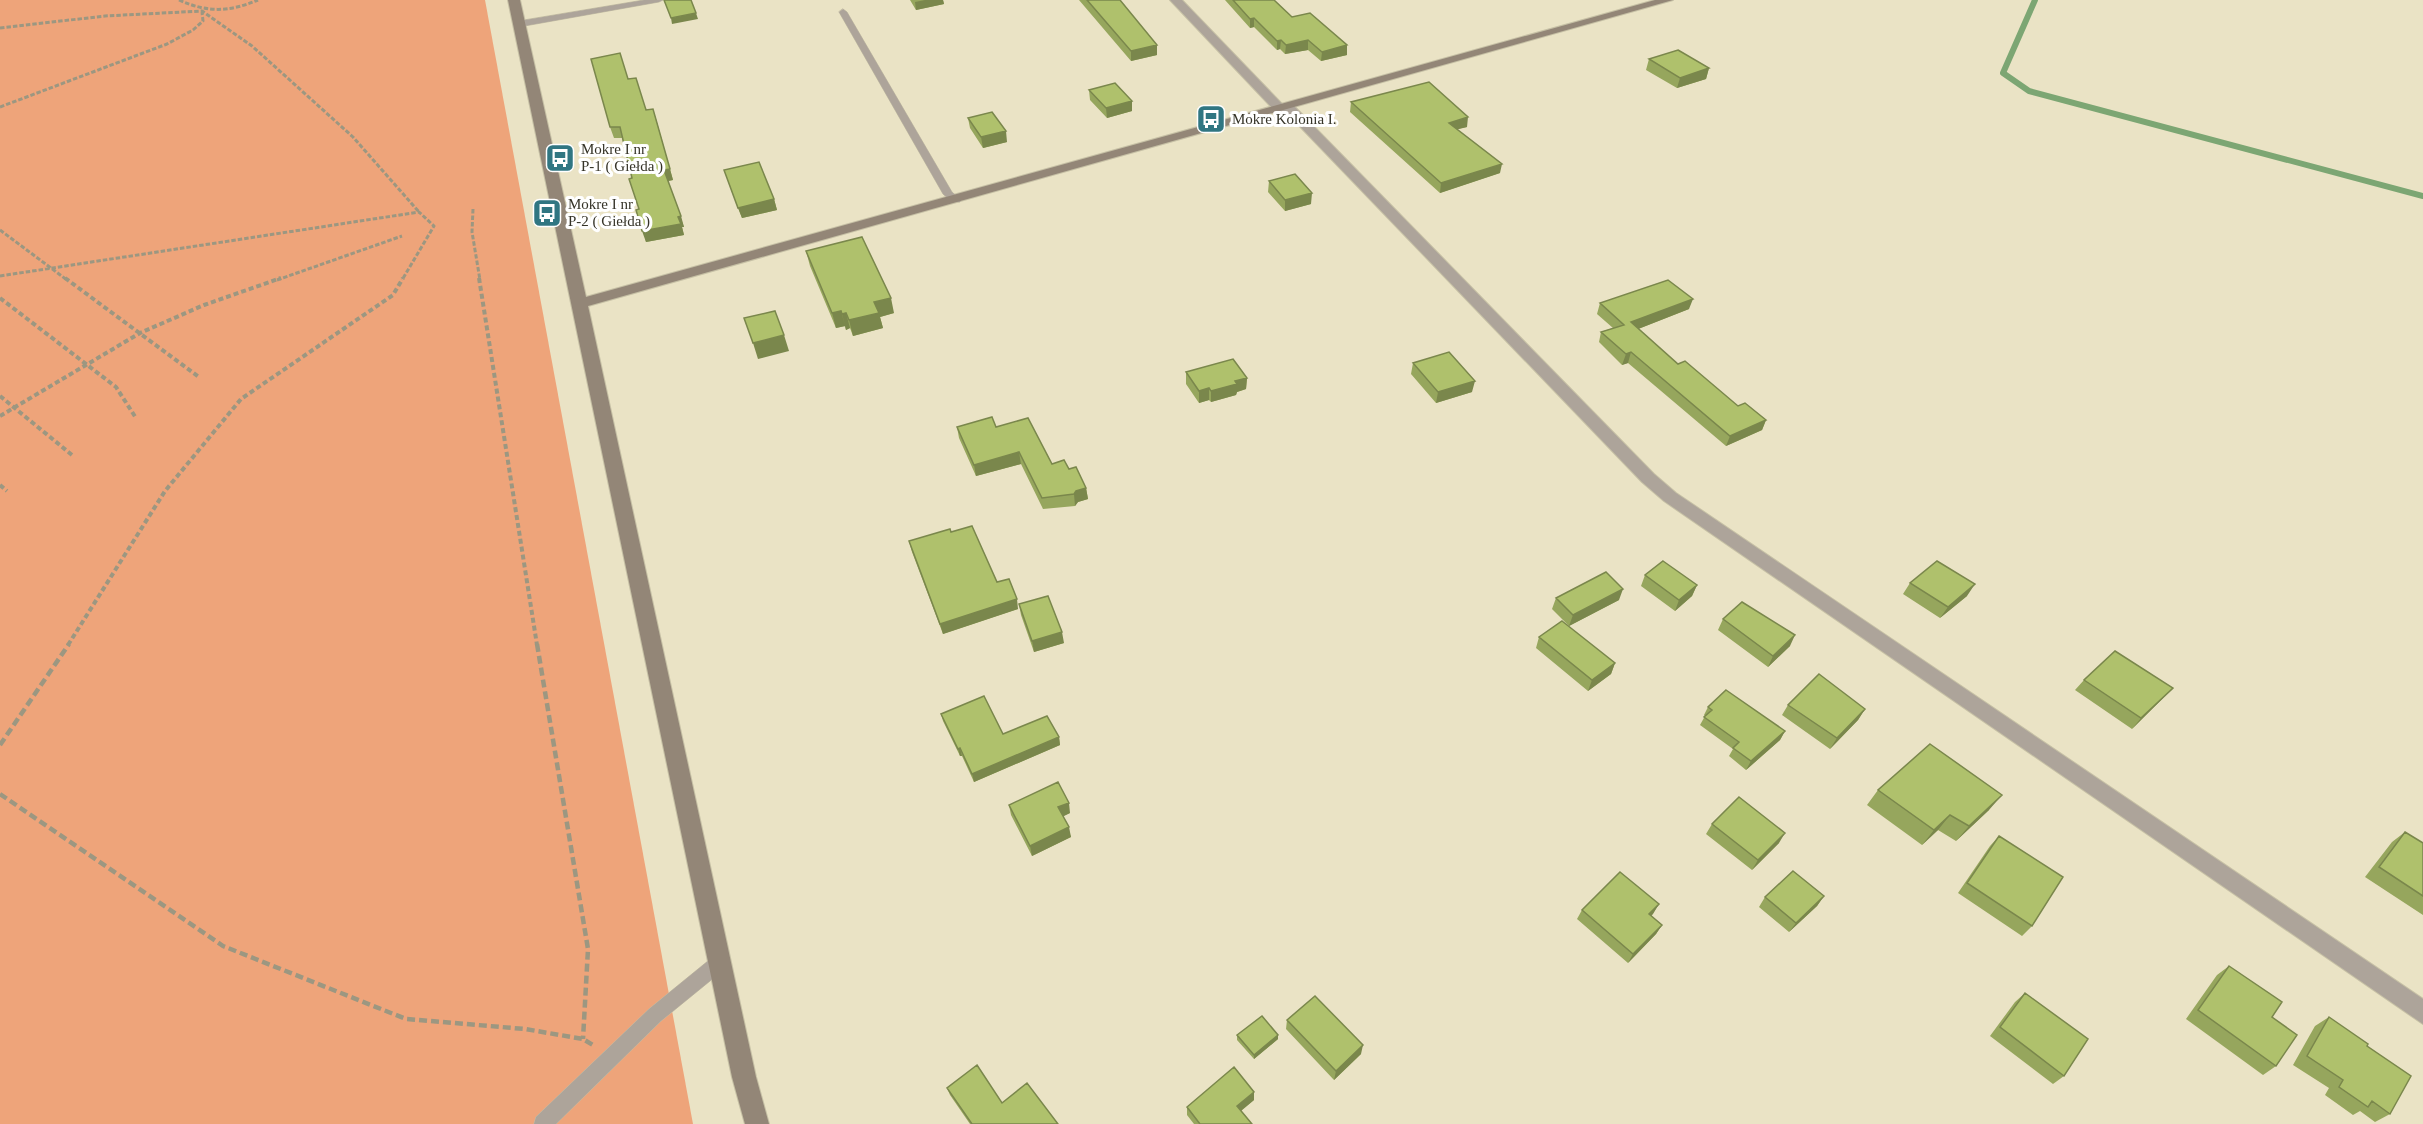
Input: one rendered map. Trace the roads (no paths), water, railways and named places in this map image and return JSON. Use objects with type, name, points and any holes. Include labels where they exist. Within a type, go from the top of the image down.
[{"type":"street","points":[[514,0],[756,1124]]},
{"type":"street","points":[[1176,0],[1648,478],[1670,497],[2423,1013]]},
{"type":"street","points":[[579,304],[1666,0]]},
{"type":"lane","points":[[519,24],[658,0]]},
{"type":"lane","points":[[843,12],[948,194],[956,200]]},
{"type":"lane","points":[[543,1124],[655,1015],[720,962]]},
{"type":"waterway","points":[[2035,0],[2003,73],[2029,91],[2423,196]]},
{"type":"place","name":"Mokre Kolonia I.","points":[[1211,119]]},
{"type":"place","name":"Mokre I nr P-1 ( Giełda )","points":[[560,158]]},
{"type":"place","name":"Mokre I nr P-2 ( Giełda )","points":[[547,213]]}]
